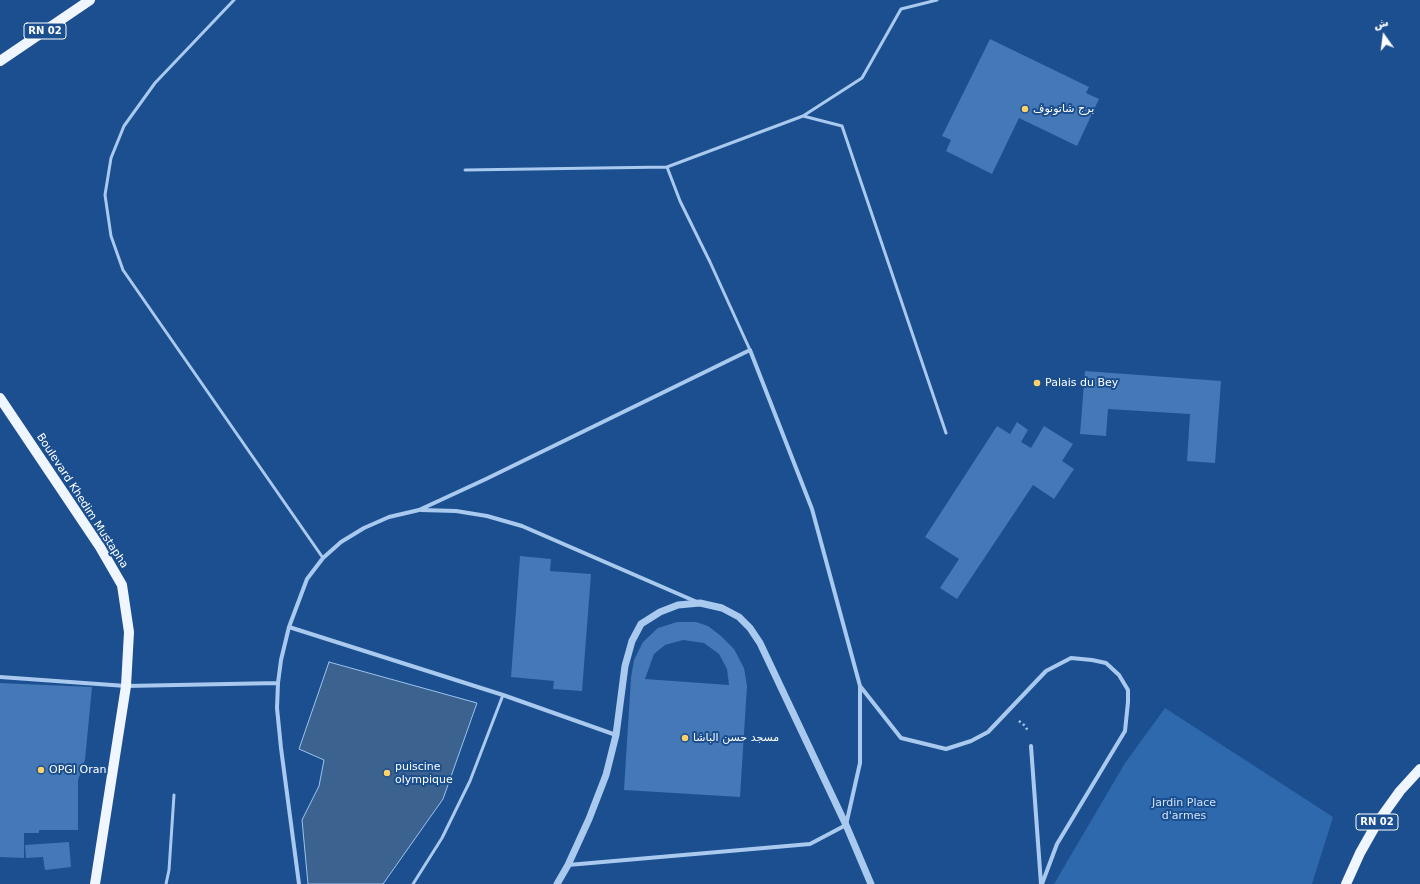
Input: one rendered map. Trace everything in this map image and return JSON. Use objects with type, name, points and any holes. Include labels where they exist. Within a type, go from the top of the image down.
[{"type":"main road","name":"RN 02","points":[[0,61],[90,0]]},
{"type":"main road","name":"Boulevard Khedim Mustapha","points":[[0,398],[100,547],[122,585],[129,632],[126,686],[95,884]]},
{"type":"main road","name":"RN 02","points":[[1346,884],[1360,853],[1377,823],[1400,791],[1420,768]]},
{"type":"street","points":[[299,884],[281,748],[278,683],[281,660],[289,627],[307,580],[323,558],[340,542],[364,528],[389,517],[419,510],[486,479],[750,350],[812,509],[860,686],[860,763],[846,825],[810,844],[568,865]]},
{"type":"street","points":[[419,510],[456,512],[487,516],[522,526],[700,603],[722,608],[739,617],[750,628],[760,643],[846,825],[871,884]]},
{"type":"street","points":[[557,884],[568,865],[589,819],[606,775],[616,735],[625,666],[632,641],[641,624],[660,612],[678,605],[700,603]]},
{"type":"street","points":[[289,627],[503,695],[616,735]]},
{"type":"street","points":[[860,686],[901,738],[946,749],[971,741],[988,732],[1046,671],[1071,658],[1106,663],[1119,675],[1128,690],[1124,731],[1057,844],[1041,884]]},
{"type":"street","points":[[0,677],[126,686],[278,683]]},
{"type":"street","points":[[1032,746],[1041,884]]},
{"type":"lane","points":[[234,0],[155,82],[124,126],[111,158],[105,195],[111,236],[123,270],[323,558]]},
{"type":"lane","points":[[465,170],[667,167],[802,116],[862,78],[901,9],[937,0]]},
{"type":"lane","points":[[802,116],[842,126],[946,433]]},
{"type":"lane","points":[[667,167],[680,201],[710,262],[750,350]]},
{"type":"lane","points":[[413,884],[442,838],[470,781],[503,695]]},
{"type":"lane","points":[[166,884],[169,870],[174,795]]},
{"type":"path","points":[[1007,712],[1024,725],[1030,734],[1032,746]]},
{"type":"green space","name":"Jardin Place d'armes","points":[[1165,708],[1333,817],[1312,884],[1054,884],[1125,763]]},
{"type":"shaded area","name":"puiscine olympique","points":[[329,662],[477,703],[443,799],[383,884],[308,884],[302,820],[319,786],[324,760],[299,749]]},
{"type":"building","name":"برج شاتونوف","points":[[990,39],[1089,87],[1086,93],[1099,99],[1077,146],[1019,118],[992,174],[946,151],[951,140],[942,136]]},
{"type":"building","points":[[1085,371],[1221,381],[1215,463],[1187,461],[1190,414],[1108,409],[1106,436],[1080,434]]},
{"type":"building","points":[[1017,422],[1028,430],[1021,442],[1031,448],[1044,426],[1073,444],[1062,461],[1074,469],[1054,499],[1033,485],[957,599],[940,588],[959,559],[925,537],[997,426],[1010,434]]},
{"type":"building","points":[[520,556],[551,559],[550,571],[591,574],[582,691],[553,689],[554,681],[511,677]]},
{"type":"building","name":"مسجد حسن الباشا","points":[[677,622],[696,622],[708,626],[734,649],[744,668],[747,686],[740,797],[624,790],[631,678],[634,660],[643,642],[658,628]],"holes":[[[683,640],[704,643],[719,654],[727,669],[729,685],[645,679],[654,654],[665,645]]]},
{"type":"building","name":"OPGI Oran","points":[[0,683],[92,687],[85,760],[78,780],[78,830],[39,830],[39,833],[24,833],[24,858],[0,857]]},
{"type":"building","points":[[69,842],[71,867],[45,870],[43,857],[26,858],[25,845]]},
{"type":"place","name":"برج شاتونوف","points":[[1025,109]]},
{"type":"place","name":"Palais du Bey","points":[[1037,383]]},
{"type":"place","name":"مسجد حسن الباشا","points":[[685,738]]},
{"type":"place","name":"OPGI Oran","points":[[41,770]]},
{"type":"place","name":"puiscine olympique","points":[[387,773]]}]
